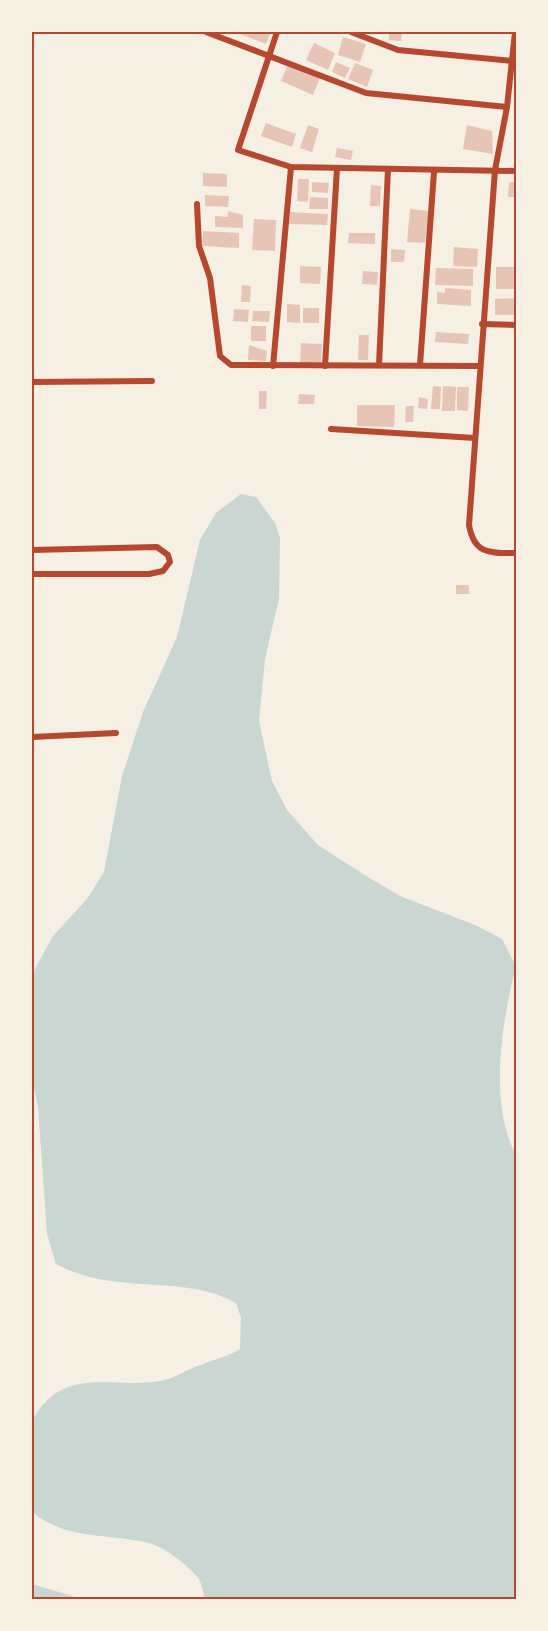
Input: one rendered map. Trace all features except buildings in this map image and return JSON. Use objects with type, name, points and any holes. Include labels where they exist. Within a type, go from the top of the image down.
[{"type":"street","points":[[206,32],[269,54],[366,93],[507,107]]},
{"type":"street","points":[[277,32],[238,150],[291,167],[434,172],[516,171]]},
{"type":"street","points":[[351,32],[398,50],[512,61]]},
{"type":"street","points":[[515,32],[507,107],[495,170],[469,525],[471,538],[477,546],[486,551],[516,553]]},
{"type":"street","points":[[273,366],[291,167]]},
{"type":"street","points":[[325,366],[337,168]]},
{"type":"street","points":[[379,365],[388,169]]},
{"type":"street","points":[[420,365],[434,172]]},
{"type":"street","points":[[197,204],[199,246],[210,278],[220,356],[231,365],[479,366]]},
{"type":"street","points":[[482,324],[516,325]]},
{"type":"street","points":[[32,382],[152,381]]},
{"type":"street","points":[[331,429],[475,438]]},
{"type":"street","points":[[32,550],[157,547],[168,555],[170,562],[163,571],[149,574],[32,574]]},
{"type":"street","points":[[32,736],[116,733]]},
{"type":"shaded area","points":[[241,494],[256,497],[275,523],[280,538],[279,598],[265,659],[259,721],[272,781],[287,810],[318,845],[371,879],[400,896],[475,925],[502,939],[516,966],[502,1036],[500,1087],[507,1134],[516,1155],[516,1599],[205,1599],[198,1578],[181,1561],[159,1547],[145,1542],[72,1531],[44,1521],[32,1512],[32,1421],[45,1402],[60,1391],[76,1385],[93,1382],[129,1383],[168,1379],[240,1349],[241,1318],[236,1303],[215,1294],[194,1289],[101,1279],[78,1274],[56,1264],[47,1234],[38,1107],[32,1079],[32,974],[53,936],[87,899],[104,872],[122,776],[143,712],[177,637],[200,540],[216,513]]},
{"type":"shaded area","points":[[32,1584],[72,1596],[77,1599],[32,1599]]}]
